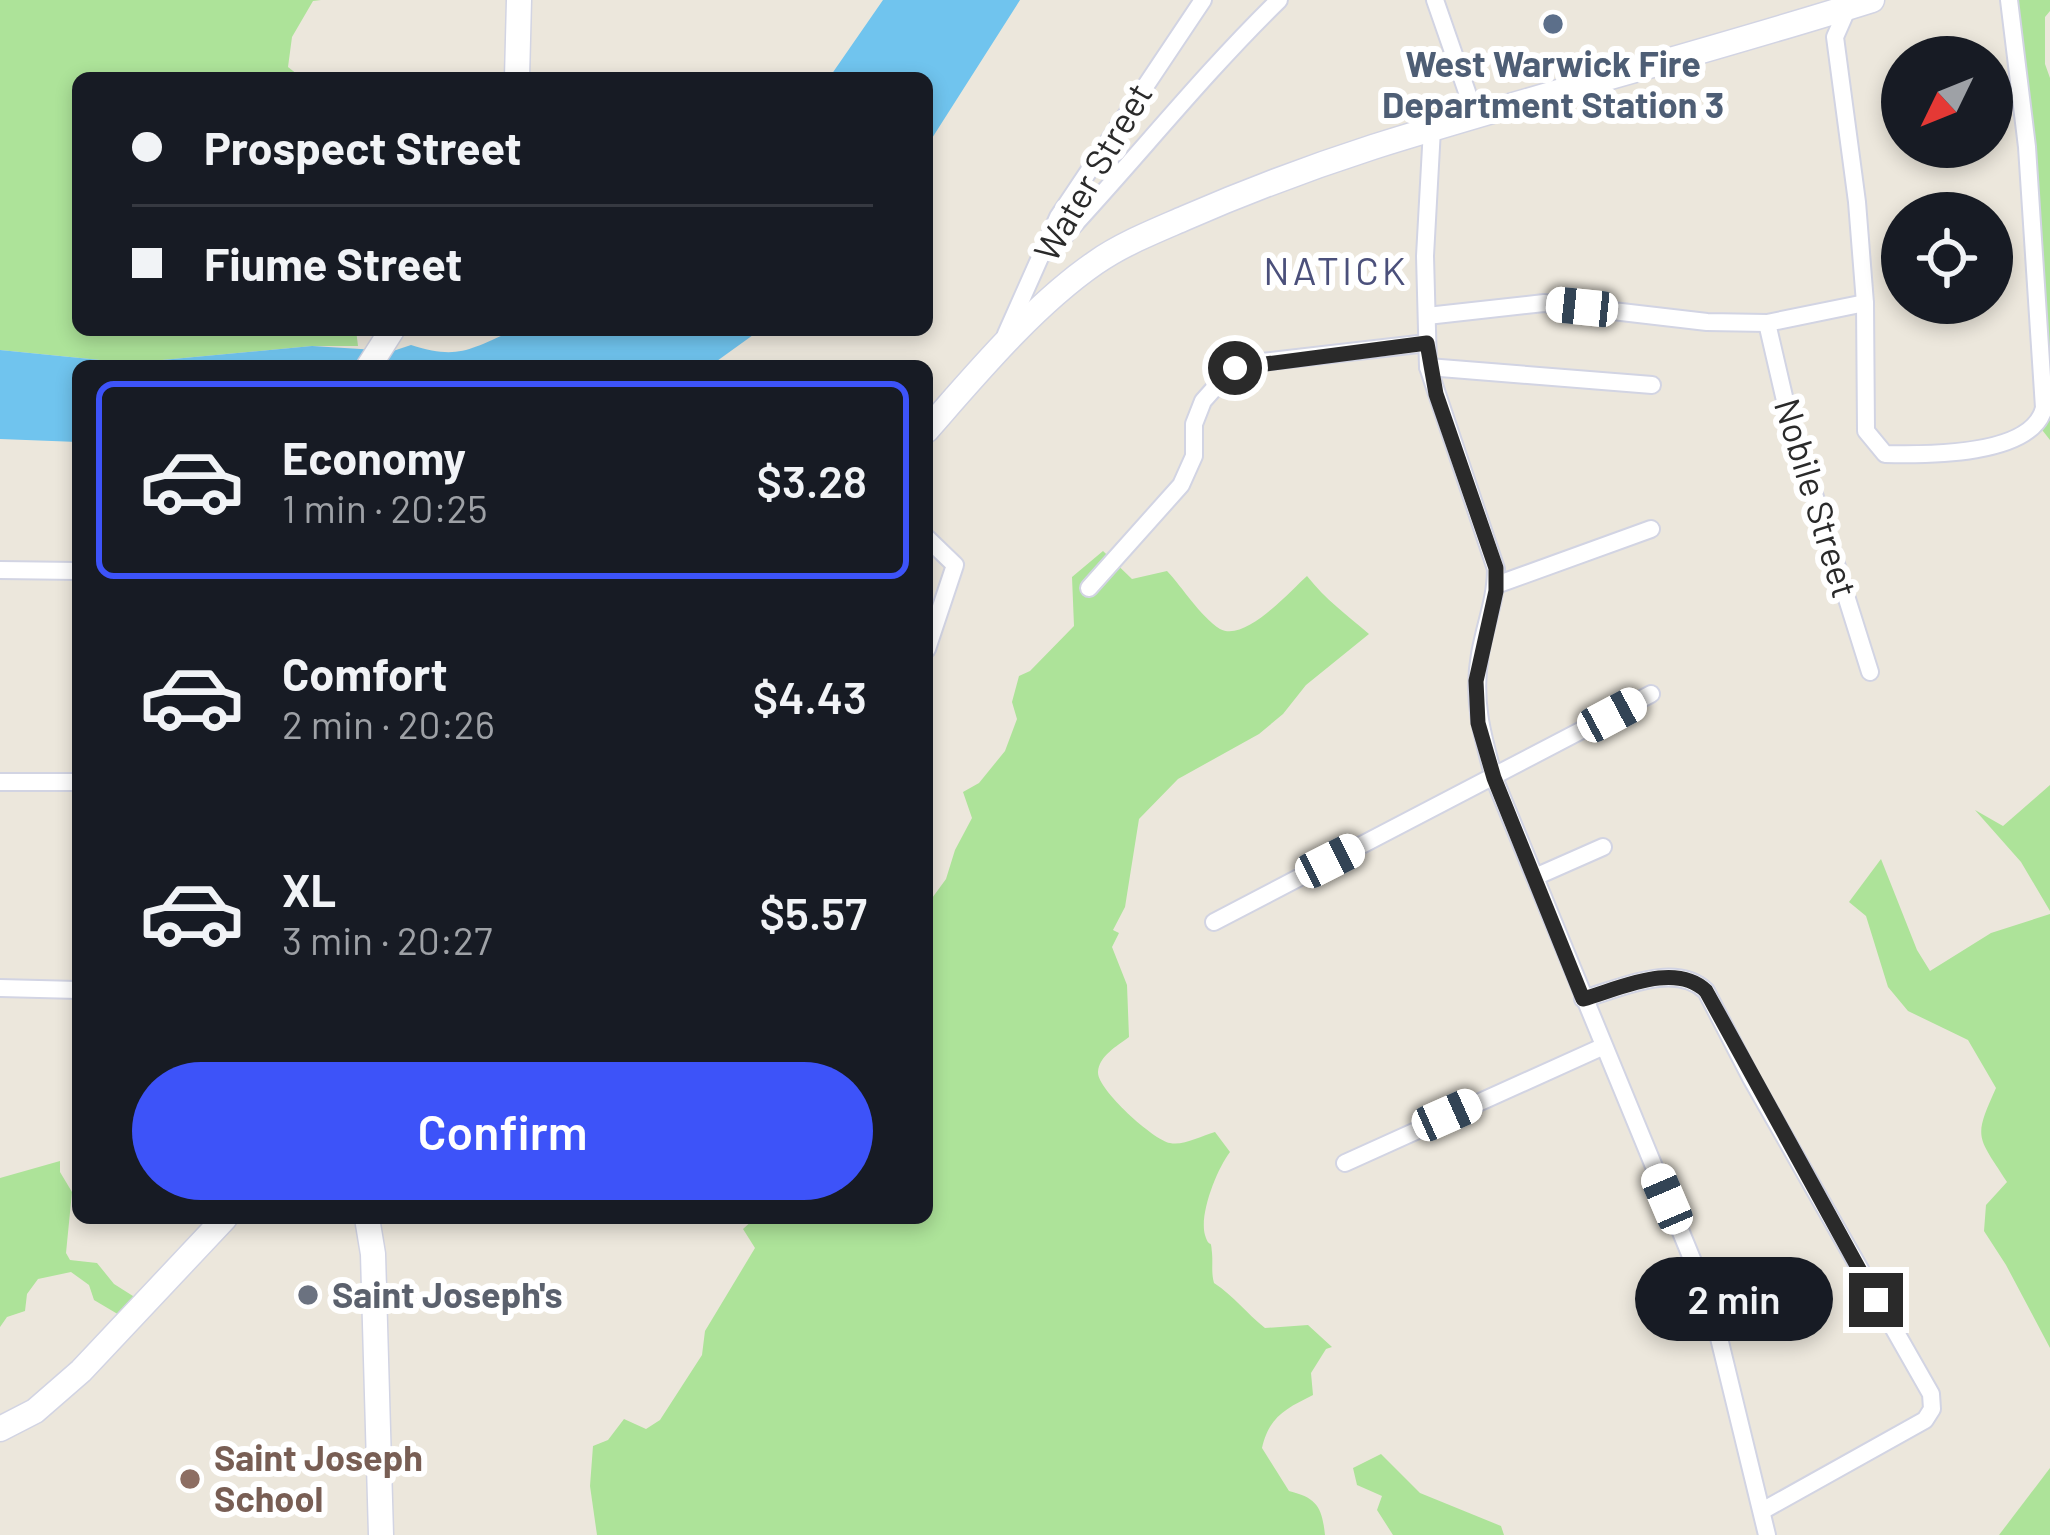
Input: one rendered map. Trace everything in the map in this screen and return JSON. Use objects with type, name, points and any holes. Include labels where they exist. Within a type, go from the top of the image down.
[{"type":"main road","points":[[517,72],[519,0]]},
{"type":"main road","points":[[933,423],[998,352],[1075,278],[1108,254],[1279,177],[1857,2]]},
{"type":"main road","points":[[2,1425],[34,1411],[81,1371],[219,1224]]},
{"type":"main road","points":[[368,1224],[373,1254],[381,1535]]},
{"type":"street","name":"Water Street","points":[[998,352],[1058,217],[1203,0]]},
{"type":"street","points":[[1040,261],[1279,0]]},
{"type":"street","points":[[1435,0],[1475,116]]},
{"type":"street","points":[[1857,2],[1835,37],[1857,202],[1865,304],[1866,431],[1885,454],[1923,454],[2006,444],[2041,421],[2045,392],[2027,147],[2009,0]]},
{"type":"street","points":[[1432,128],[1426,226],[1428,367],[1494,563],[1496,585],[1480,652],[1478,723],[1494,778],[1711,1305],[1767,1535]]},
{"type":"street","points":[[1427,316],[1544,303],[1707,322],[1767,323],[1865,304]]},
{"type":"street","name":"Nobile Street","points":[[1767,323],[1786,405],[1870,672]]},
{"type":"street","points":[[1088,587],[1181,485],[1194,456],[1194,424],[1200,409],[1212,387],[1227,374],[1245,364],[1427,343]]},
{"type":"street","points":[[1428,367],[1652,385]]},
{"type":"street","points":[[1496,585],[1651,529]]},
{"type":"street","points":[[933,544],[956,565],[933,632]]},
{"type":"street","points":[[0,570],[72,571]]},
{"type":"street","points":[[1214,922],[1652,694]]},
{"type":"street","points":[[0,782],[72,782]]},
{"type":"street","points":[[1535,877],[1603,848]]},
{"type":"street","points":[[1583,999],[1676,976],[1700,984],[1931,1394],[1932,1409],[1925,1420],[1762,1510]]},
{"type":"street","points":[[0,988],[72,990]]},
{"type":"street","points":[[1345,1163],[1602,1047]]},
{"type":"green space","points":[[0,0],[321,0],[313,1],[292,37],[288,67],[294,72],[72,72],[72,336],[357,336],[358,346],[162,360],[100,360],[0,350]]},
{"type":"green space","points":[[2008,0],[2050,0],[2045,17],[2045,64],[2050,78],[2050,440],[2039,426],[2043,404]]},
{"type":"green space","points":[[1103,551],[1132,579],[1167,571],[1213,623],[1230,631],[1254,622],[1307,576],[1369,634],[1306,685],[1259,734],[1178,779],[1139,819],[1125,907],[1113,930],[1119,933],[1112,947],[1127,985],[1129,1037],[1105,1056],[1098,1072],[1116,1101],[1162,1140],[1181,1143],[1215,1132],[1230,1152],[1215,1180],[1205,1216],[1214,1283],[1265,1328],[1308,1325],[1332,1347],[1311,1373],[1313,1395],[1280,1415],[1262,1448],[1289,1491],[1316,1505],[1325,1535],[597,1535],[590,1486],[593,1446],[608,1440],[624,1419],[646,1429],[660,1420],[702,1355],[705,1331],[755,1248],[743,1229],[748,1224],[933,1224],[933,897],[946,879],[972,818],[963,792],[979,783],[1005,751],[1017,719],[1012,702],[1019,676],[1030,671],[1074,626],[1072,577]]},
{"type":"green space","points":[[2050,785],[2050,911],[2021,862],[1975,810],[2003,826]]},
{"type":"green space","points":[[1881,859],[1930,971],[1991,933],[2050,914],[2050,1348],[1984,1231],[1986,1205],[2007,1182],[1984,1145],[1981,1128],[1996,1088],[1968,1040],[1908,1011],[1888,987],[1866,916],[1849,902]]},
{"type":"green space","points":[[60,1161],[60,1172],[72,1192],[66,1253],[70,1260],[97,1263],[114,1284],[144,1303],[126,1319],[94,1300],[89,1285],[71,1272],[38,1279],[27,1294],[25,1311],[7,1317],[0,1327],[0,1178]]},
{"type":"green space","points":[[1381,1454],[1420,1493],[1501,1526],[1504,1535],[1393,1535],[1377,1510],[1382,1496],[1357,1485],[1353,1468]]},
{"type":"green space","points":[[2050,1468],[2050,1535],[1999,1535]]},
{"type":"water","points":[[883,0],[1020,0],[933,137],[933,72],[833,72]]},
{"type":"water","points":[[500,336],[752,336],[718,360],[162,360],[312,346],[393,351],[411,345],[441,352],[474,347]]},
{"type":"water","points":[[0,350],[100,360],[72,360],[72,442],[0,439]]},
{"type":"place","name":"West Warwick Fire Department Station 3","points":[[1553,24]]},
{"type":"place","name":"Saint Joseph's","points":[[308,1295]]},
{"type":"place","name":"Saint Joseph School","points":[[190,1479]]},
{"type":"district","name":"NATICK","points":[[1336,271]]},
{"type":"route","points":[[1235,368],[1427,343],[1436,394],[1496,568],[1496,591],[1476,681],[1478,723],[1494,778],[1583,999],[1676,976],[1700,984],[1876,1300]]}]
